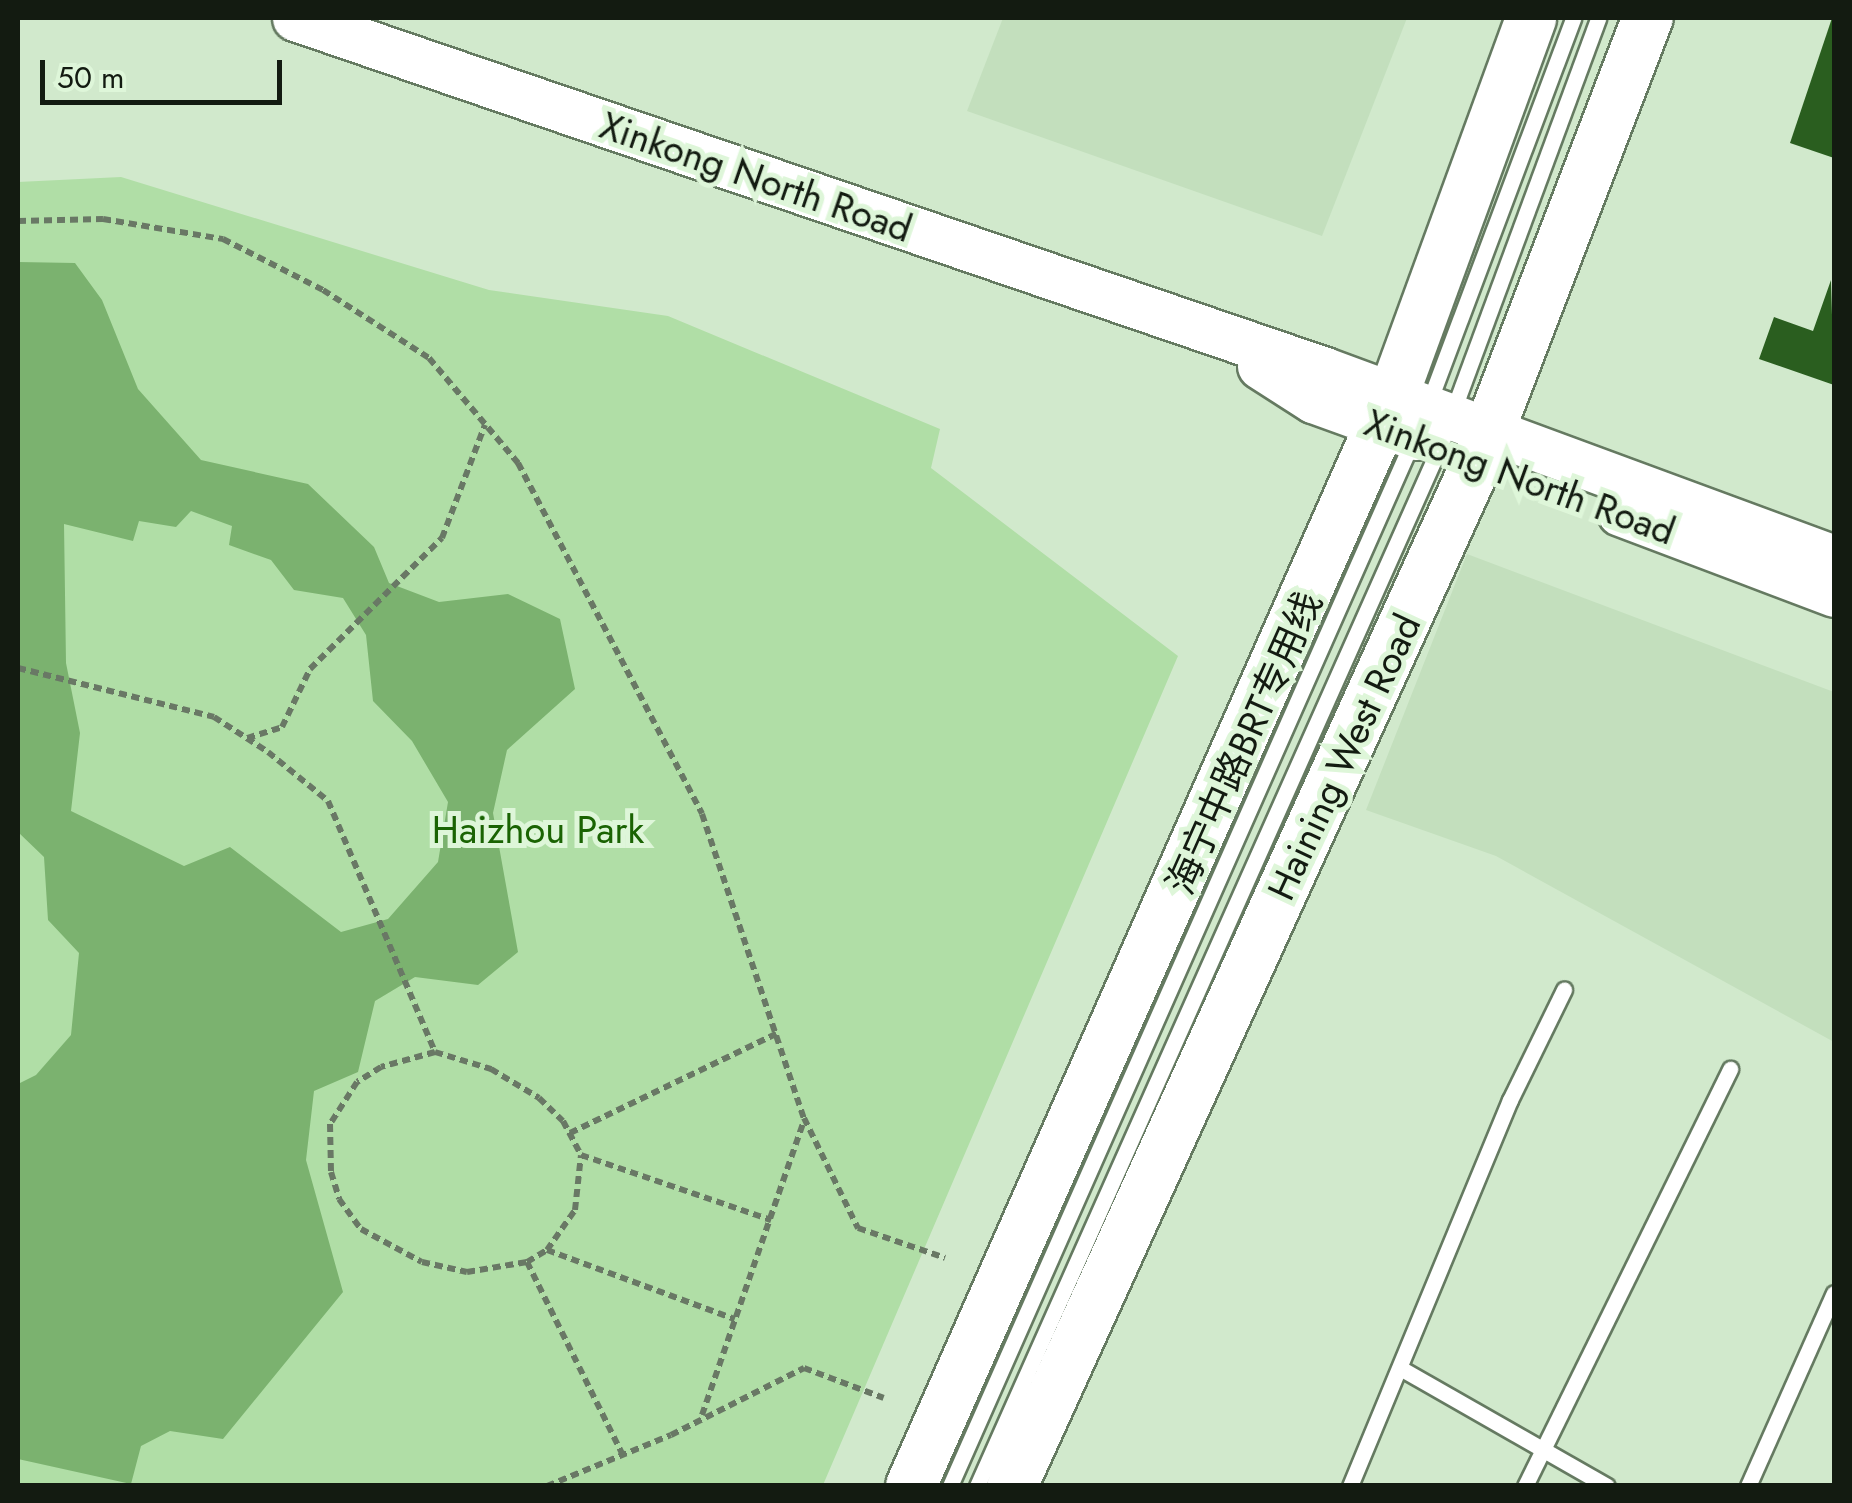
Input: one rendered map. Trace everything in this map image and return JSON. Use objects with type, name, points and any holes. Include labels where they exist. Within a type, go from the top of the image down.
[{"type":"main road","name":"Xinkong North Road","points":[[296,18],[1216,338],[1834,594]]},
{"type":"main road","name":"Haining West Road","points":[[1012,1486],[1434,428],[1530,18]]},
{"type":"main road","name":"Haining West Road","points":[[911,1486],[1434,428],[1648,18]]},
{"type":"main road","name":"Xinkong North Road","points":[[1434,428],[1834,558]]},
{"type":"lane","name":"海宁中路BRT专用线","points":[[950,1486],[1434,428],[1573,18]]},
{"type":"lane","name":"海宁中路BRT专用线","points":[[978,1486],[1434,428],[1598,18]]},
{"type":"lane","points":[[1350,1486],[1510,1100],[1564,990]]},
{"type":"lane","points":[[1525,1486],[1730,1069]]},
{"type":"lane","points":[[1748,1486],[1834,1294]]},
{"type":"lane","points":[[1400,1368],[1607,1486]]},
{"type":"path","points":[[18,221],[103,219],[223,239],[323,290],[429,358],[518,463],[596,602],[702,814],[804,1118],[858,1228],[945,1258]]},
{"type":"path","points":[[247,738],[282,727],[310,669],[412,574],[442,538],[486,425]]},
{"type":"path","points":[[18,668],[94,683],[214,717],[328,801],[412,1004],[436,1052]]},
{"type":"path","points":[[570,1133],[776,1034]]},
{"type":"path","points":[[436,1052],[517,1083],[570,1133],[581,1155],[576,1210],[546,1250],[527,1262],[467,1272],[422,1262],[384,1246],[339,1199],[327,1147],[340,1102],[380,1067],[436,1052]]},
{"type":"path","points":[[702,1416],[804,1118]]},
{"type":"path","points":[[581,1155],[772,1220]]},
{"type":"path","points":[[546,1250],[735,1319]]},
{"type":"path","points":[[527,1262],[622,1455]]},
{"type":"path","points":[[547,1486],[622,1455],[804,1368],[884,1398]]},
{"type":"shaded area","points":[[1003,18],[1407,18],[1322,236],[967,111]]},
{"type":"shaded area","points":[[18,262],[75,263],[102,300],[138,389],[201,460],[308,484],[374,547],[389,583],[439,602],[508,594],[560,619],[575,689],[507,750],[493,813],[518,952],[478,985],[415,977],[375,1001],[358,1072],[314,1091],[306,1160],[343,1292],[223,1439],[170,1431],[141,1446],[131,1484],[18,1459],[18,1084],[36,1075],[71,1035],[79,953],[48,920],[44,857],[18,832]],"holes":[[[191,511],[232,526],[229,545],[271,560],[294,590],[343,598],[366,635],[373,701],[412,741],[448,802],[438,862],[388,919],[341,932],[230,847],[184,866],[71,811],[80,733],[66,663],[64,524],[133,541],[139,521],[176,527]]]},
{"type":"shaded area","points":[[1467,554],[1834,692],[1834,1042],[1496,856],[1366,810]]},
{"type":"green space","name":"Haizhou Park","points":[[121,177],[489,290],[668,316],[940,429],[931,468],[1178,656],[823,1485],[18,1485],[18,182]]},
{"type":"building","points":[[1834,18],[1834,158],[1790,143]]},
{"type":"building","points":[[1831,280],[1834,385],[1759,359],[1774,317],[1813,331]]}]
